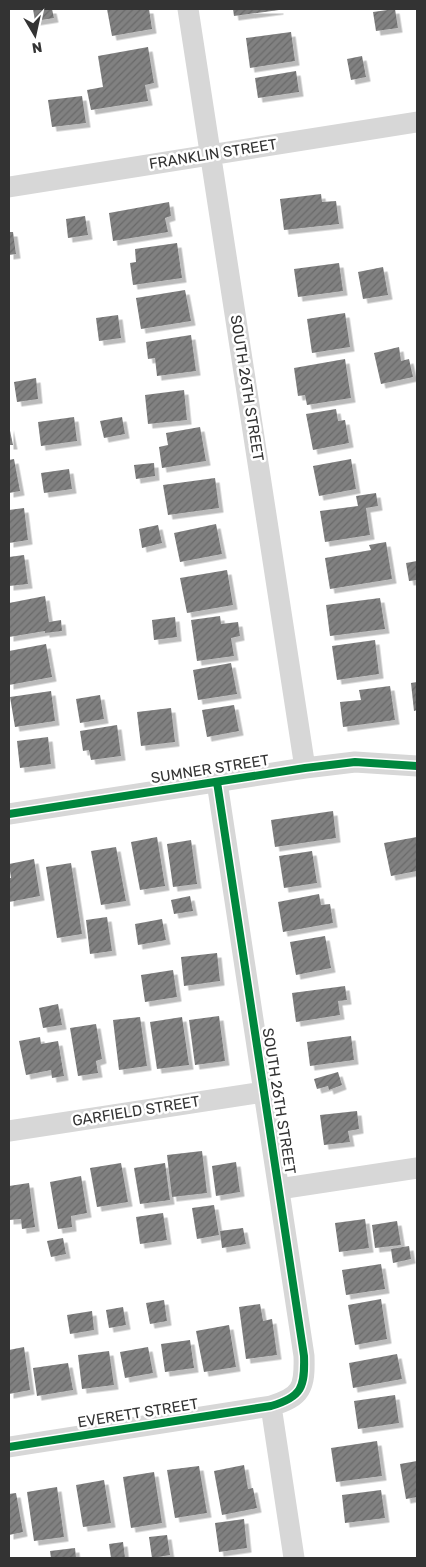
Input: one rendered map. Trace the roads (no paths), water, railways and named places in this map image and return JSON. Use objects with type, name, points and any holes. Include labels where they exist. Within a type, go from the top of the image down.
[{"type":"street","name":"SOUTH 26TH STREET","points":[[188,9],[305,768]]},
{"type":"street","name":"FRANKLIN STREET","points":[[9,187],[417,122]]},
{"type":"street","name":"SUMNER STREET","points":[[9,814],[355,762],[417,766]]},
{"type":"street","name":"SOUTH 26TH STREET","points":[[217,782],[304,1356],[305,1375],[300,1389],[290,1401],[271,1406]]},
{"type":"street","name":"GARFIELD STREET","points":[[9,1131],[264,1092]]},
{"type":"street","points":[[278,1189],[417,1168]]},
{"type":"street","points":[[271,1406],[294,1558]]},
{"type":"street","name":"EVERETT STREET","points":[[9,1447],[271,1406]]}]
